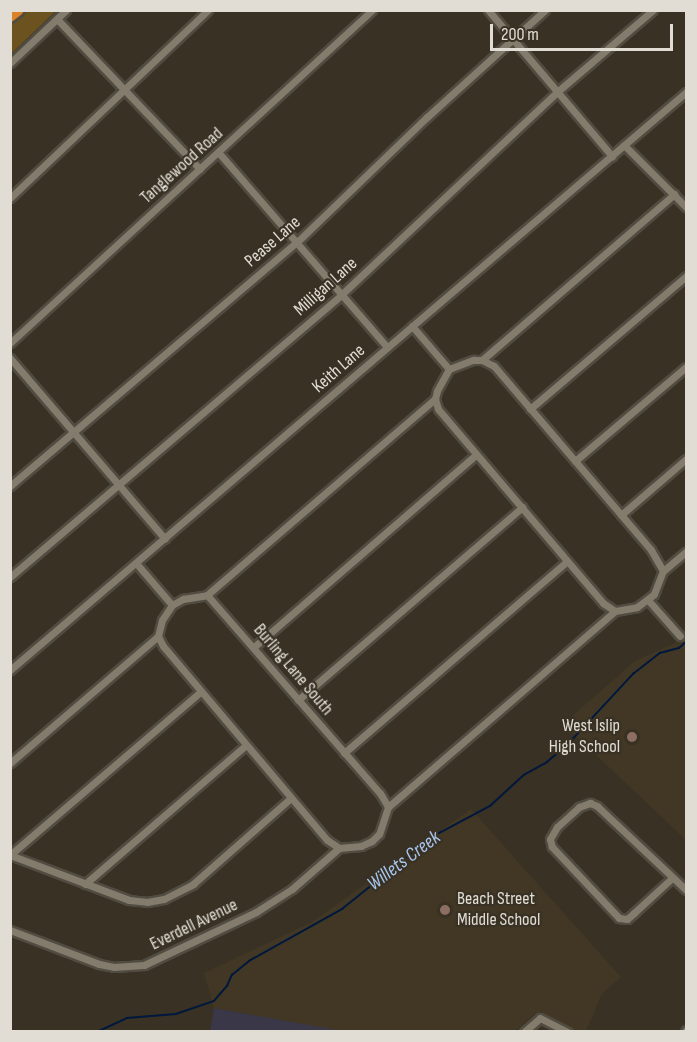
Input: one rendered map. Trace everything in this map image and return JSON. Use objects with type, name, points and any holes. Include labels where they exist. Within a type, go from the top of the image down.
[{"type":"highway","points":[[10,17],[19,10]]},
{"type":"street","points":[[10,63],[66,10]]},
{"type":"street","points":[[10,198],[208,10]]},
{"type":"street","name":"Tanglewood Road","points":[[10,343],[372,10]]},
{"type":"street","points":[[488,10],[612,156]]},
{"type":"street","name":"Pease Lane","points":[[10,486],[297,242],[545,10]]},
{"type":"street","name":"Milligan Lane","points":[[10,577],[342,294],[557,92],[652,10]]},
{"type":"street","points":[[57,19],[200,169]]},
{"type":"street","name":"Keith Lane","points":[[10,670],[687,92]]},
{"type":"street","points":[[624,146],[687,207]]},
{"type":"street","points":[[219,153],[387,347]]},
{"type":"street","points":[[482,360],[674,194]]},
{"type":"street","points":[[530,409],[687,276]]},
{"type":"street","points":[[412,326],[449,369]]},
{"type":"street","points":[[10,358],[165,539]]},
{"type":"street","points":[[10,763],[158,636],[162,620],[172,605],[183,599],[207,595],[435,399],[441,381],[449,369],[464,362],[482,360],[494,366],[621,515],[658,560],[663,571],[660,584],[648,600],[637,607],[615,610],[388,807],[379,834],[372,841],[361,846],[339,848],[327,840],[200,692],[163,646],[158,636]]},
{"type":"street","points":[[575,461],[687,367]]},
{"type":"street","points":[[435,399],[445,418],[603,603],[615,610]]},
{"type":"street","points":[[254,646],[476,454]]},
{"type":"street","points":[[621,515],[687,459]]},
{"type":"street","points":[[298,700],[522,507]]},
{"type":"street","points":[[663,571],[687,552]]},
{"type":"street","points":[[344,753],[567,561]]},
{"type":"street","points":[[136,562],[172,605]]},
{"type":"street","name":"Burling Lane South","points":[[207,595],[254,646],[380,793],[388,807]]},
{"type":"street","points":[[648,600],[680,636]]},
{"type":"street","points":[[200,692],[10,855],[129,900],[147,902],[179,894],[291,798]]},
{"type":"street","points":[[85,884],[245,746]]},
{"type":"street","points":[[672,878],[627,919],[618,918],[552,847],[550,839],[557,827],[579,807],[590,803],[597,806],[687,890]]},
{"type":"street","name":"Everdell Avenue","points":[[10,930],[99,964],[114,967],[144,965],[256,912],[292,889],[339,848]]},
{"type":"street","points":[[524,1032],[540,1018],[568,1032]]},
{"type":"shaded area","points":[[24,11],[56,11],[11,54],[10,22]]},
{"type":"shaded area","name":"West Islip High School","points":[[686,638],[686,840],[563,724],[635,661]]},
{"type":"shaded area","name":"Beach Street Middle School","points":[[471,809],[621,977],[602,994],[586,1031],[573,1031],[535,1014],[515,1031],[348,1032],[214,1008],[204,973],[312,922]]},
{"type":"shaded area","points":[[214,1008],[348,1031],[210,1032]]},
{"type":"waterway","name":"Willets Creek","points":[[97,1032],[127,1018],[176,1014],[214,1001],[227,986],[232,975],[249,961],[342,909],[432,837],[490,806],[524,775],[547,762],[570,742],[633,674],[660,653],[679,648],[686,642]]},
{"type":"place","name":"West Islip High School","points":[[632,737]]},
{"type":"place","name":"Beach Street Middle School","points":[[445,910]]}]
